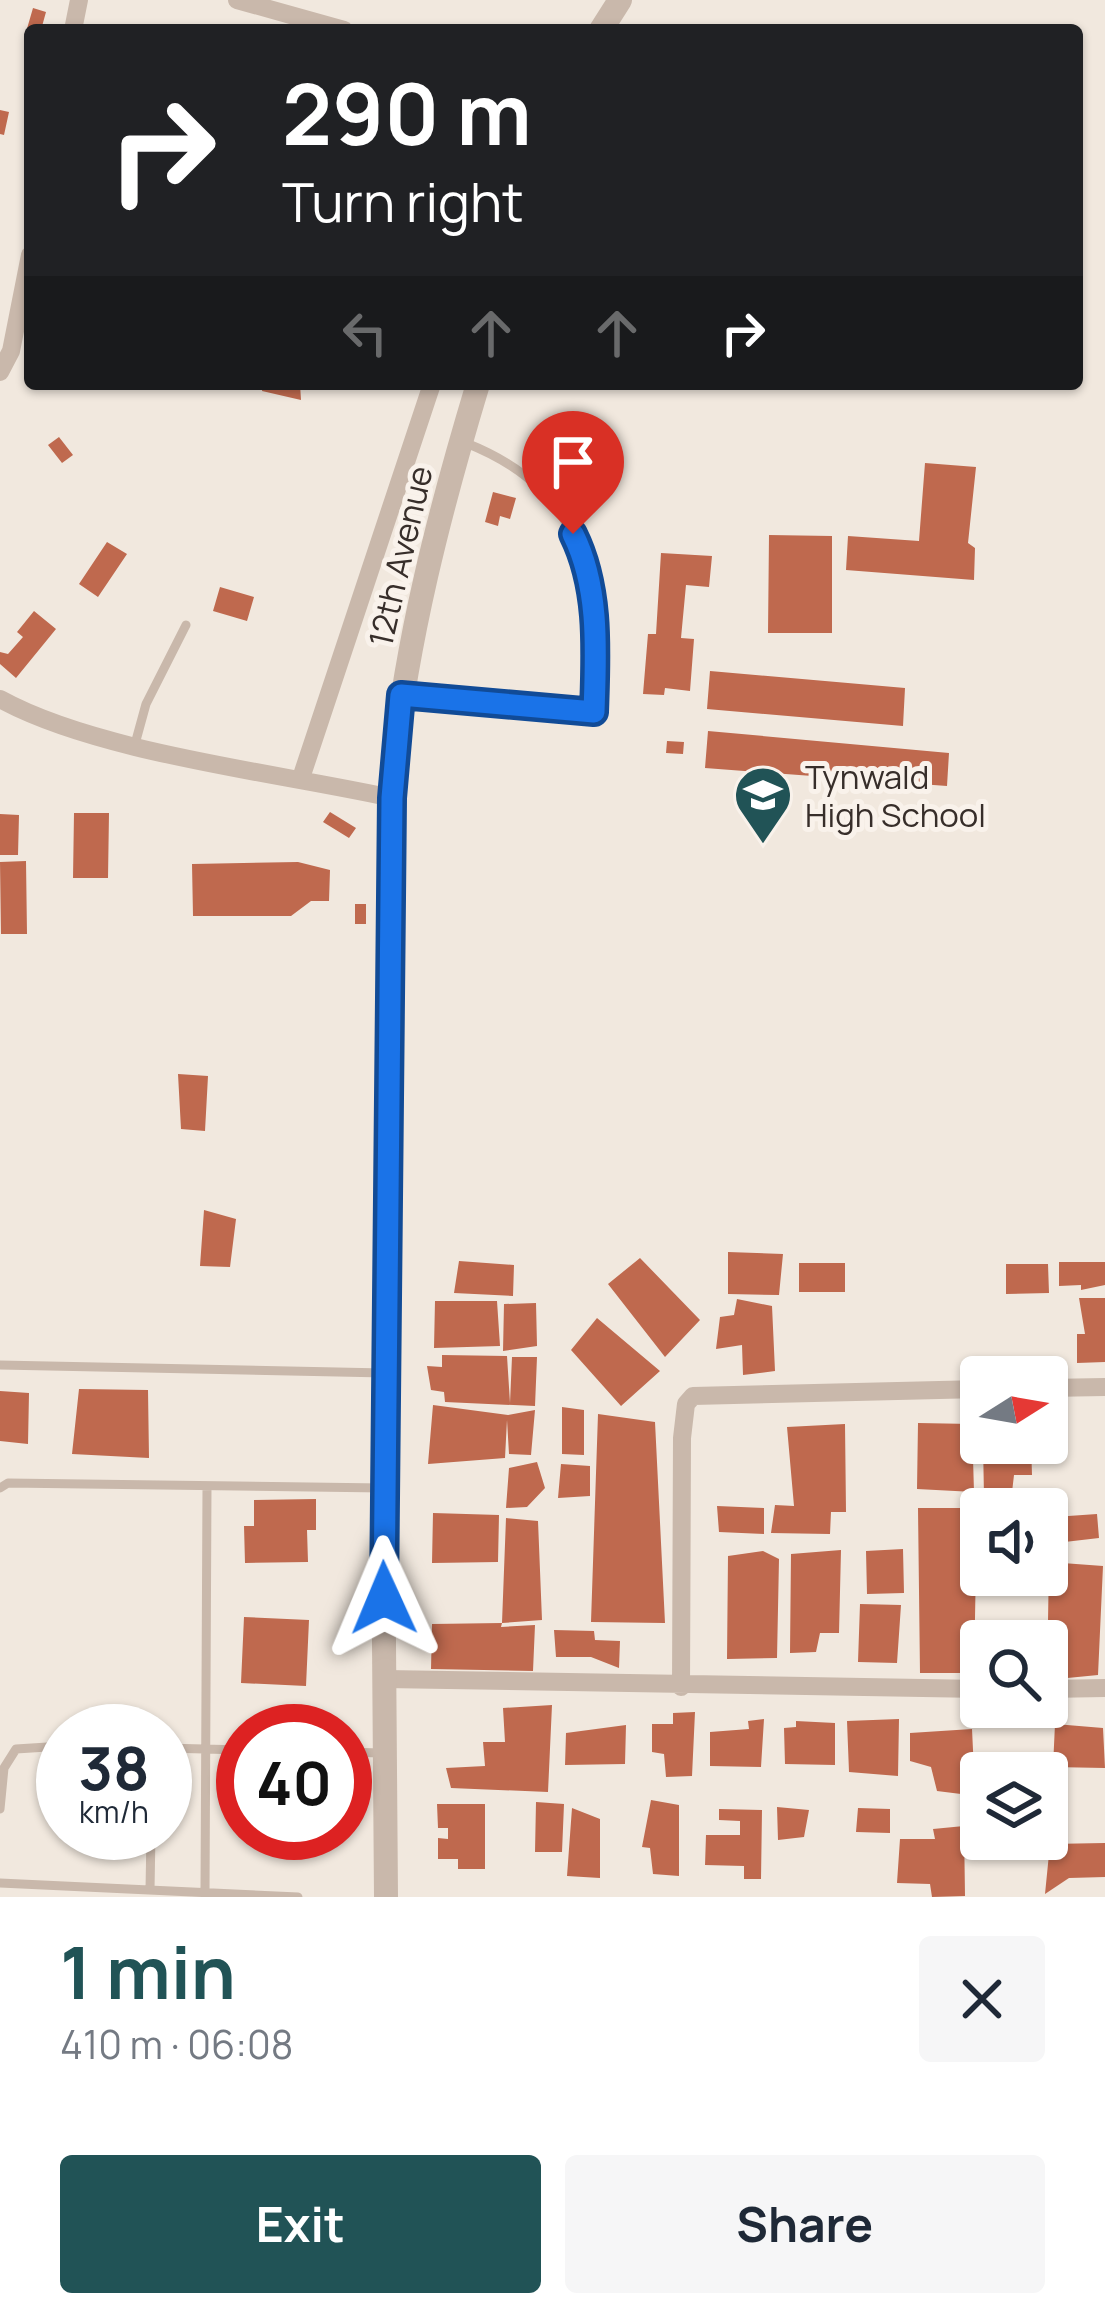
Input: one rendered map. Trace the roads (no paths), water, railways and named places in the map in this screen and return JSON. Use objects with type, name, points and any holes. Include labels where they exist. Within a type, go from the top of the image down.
[{"type":"street","points":[[237,0],[323,24]]},
{"type":"street","points":[[0,372],[11,351],[24,285]]},
{"type":"street","points":[[301,778],[430,390]]},
{"type":"street","name":"12th Avenue","points":[[386,1897],[384,1488],[392,798],[401,695],[476,390]]},
{"type":"street","points":[[0,699],[29,714],[135,744],[392,798]]},
{"type":"street","points":[[1068,1388],[1105,1387]]},
{"type":"street","points":[[681,1687],[682,1438],[686,1404],[693,1396],[960,1390]]},
{"type":"street","points":[[386,1679],[960,1689]]},
{"type":"street","points":[[1068,1689],[1105,1688]]},
{"type":"lane","points":[[401,695],[594,712],[595,621],[585,557],[570,526],[562,511],[507,459],[460,441]]},
{"type":"lane","points":[[135,744],[146,704],[186,625]]},
{"type":"lane","points":[[0,1365],[387,1373]]},
{"type":"lane","points":[[0,1488],[8,1483],[384,1488]]},
{"type":"lane","points":[[205,1893],[207,1486]]},
{"type":"lane","points":[[0,1809],[4,1768],[16,1749],[36,1747]]},
{"type":"lane","points":[[192,1749],[216,1749]]},
{"type":"lane","points":[[372,1753],[386,1753]]},
{"type":"lane","points":[[150,1890],[151,1860]]},
{"type":"lane","points":[[0,1883],[298,1897]]},
{"type":"place","name":"Tynwald High School","points":[[763,846]]}]
